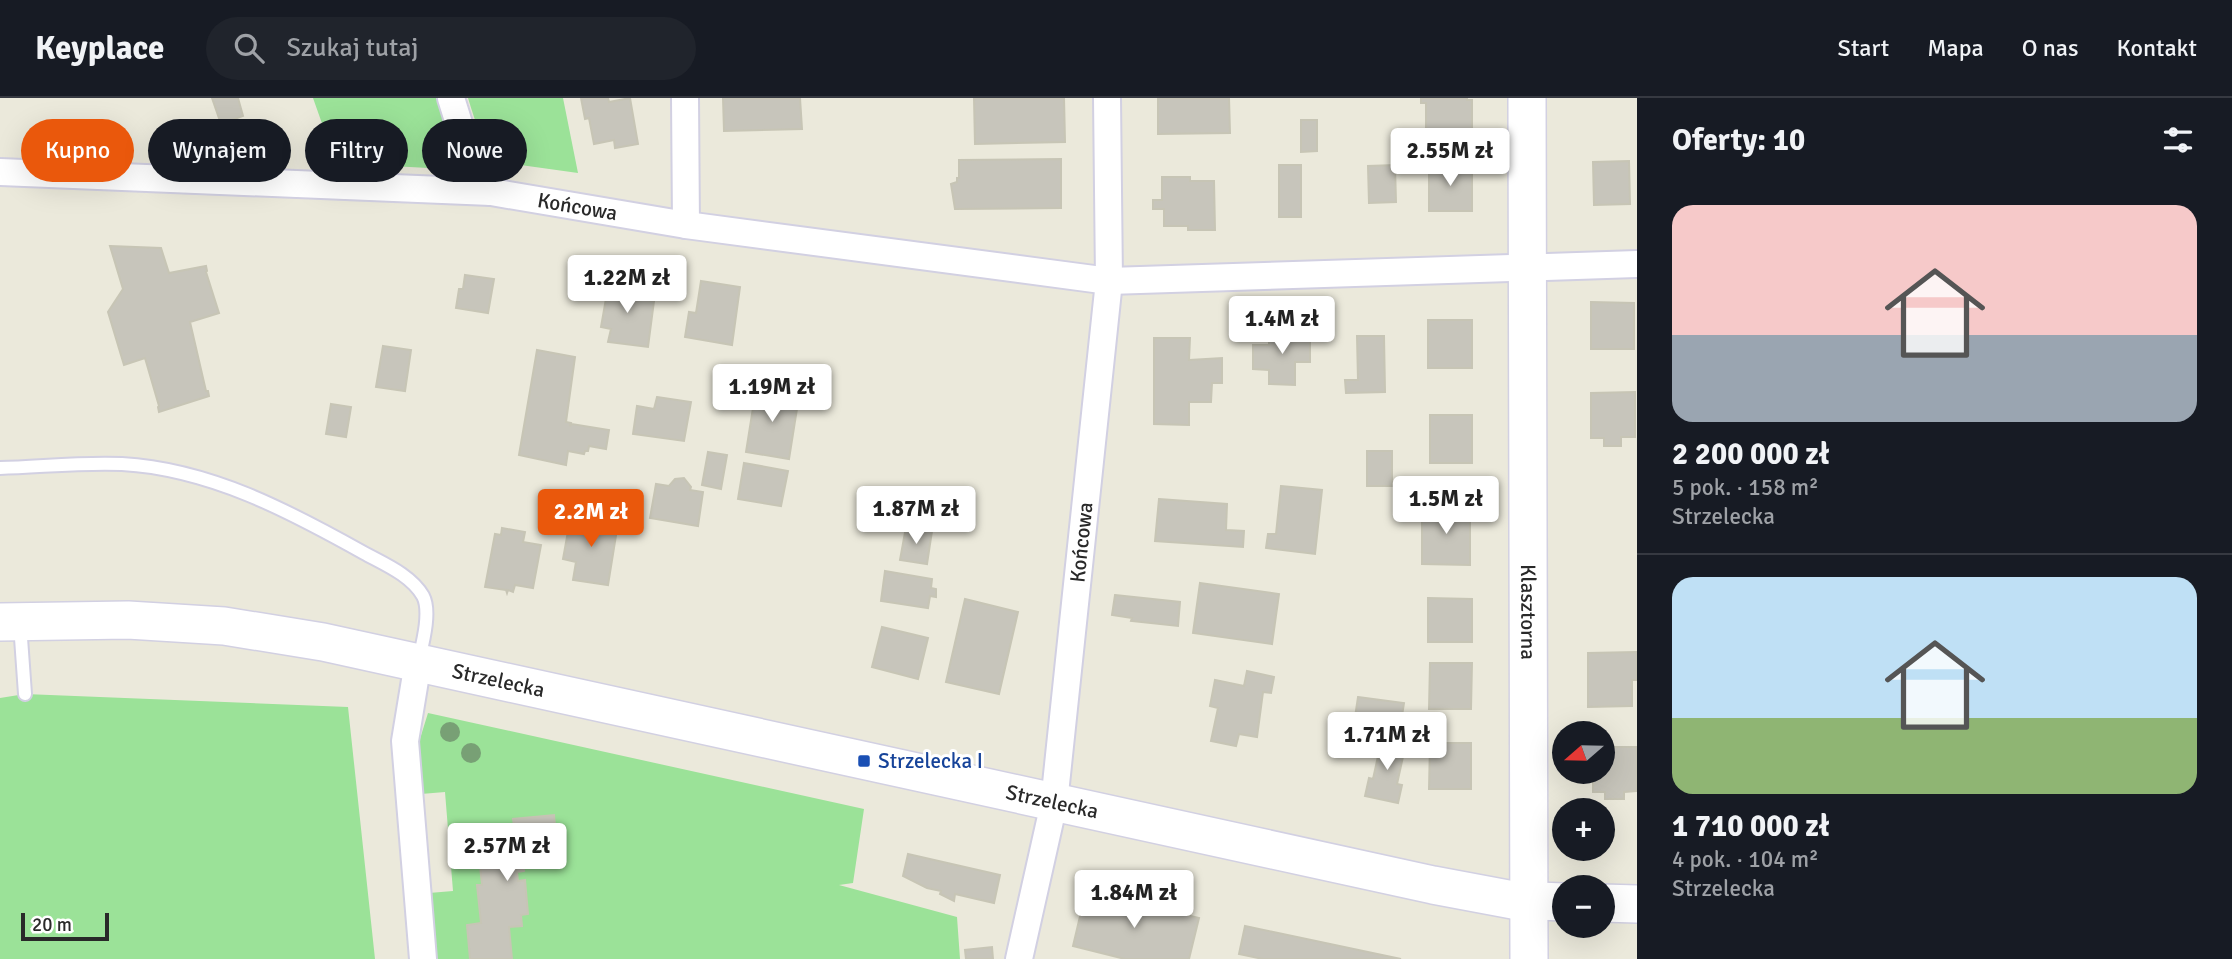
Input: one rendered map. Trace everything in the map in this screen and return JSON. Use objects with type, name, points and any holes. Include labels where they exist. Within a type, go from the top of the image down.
[{"type":"street","points":[[450,98],[466,146],[491,192]]},
{"type":"street","points":[[685,98],[686,225]]},
{"type":"street","name":"Końcowa","points":[[1019,959],[1054,803],[1109,281],[1107,98]]},
{"type":"street","name":"Klasztorna","points":[[1527,98],[1527,267],[1547,902],[1529,959]]},
{"type":"street","name":"Końcowa","points":[[0,172],[491,192],[686,225],[1109,281]]},
{"type":"street","points":[[1109,281],[1637,264]]},
{"type":"street","name":"Strzelecka","points":[[10,621],[128,620],[224,626],[323,642],[1433,885],[1513,900],[1547,902]]},
{"type":"street","points":[[418,662],[405,741],[423,959]]},
{"type":"street","points":[[1615,904],[1637,904]]},
{"type":"lane","points":[[0,468],[122,464],[180,472],[244,492],[294,515],[406,577],[424,598],[426,627],[418,662]]},
{"type":"lane","points":[[10,621],[25,694]]},
{"type":"green space","points":[[313,98],[440,98],[447,119],[422,119],[422,168],[408,167],[408,119],[320,119]]},
{"type":"green space","points":[[468,98],[563,98],[578,173],[527,166],[527,119],[475,119]]},
{"type":"green space","points":[[25,694],[348,707],[375,959],[0,959],[0,698]]},
{"type":"green space","points":[[428,713],[864,809],[853,883],[839,885],[957,917],[960,959],[436,959],[429,893],[453,891],[445,792],[421,794],[419,742]]},
{"type":"building","points":[[212,98],[238,98],[243,116],[219,119]]},
{"type":"building","points":[[581,98],[608,98],[609,102],[630,98],[638,144],[615,148],[614,140],[594,144],[589,118],[585,119]]},
{"type":"building","points":[[723,98],[800,98],[802,129],[724,131]]},
{"type":"building","points":[[974,98],[1064,98],[1065,142],[975,144]]},
{"type":"building","points":[[1158,98],[1229,98],[1230,133],[1158,134]]},
{"type":"building","points":[[1421,98],[1472,100],[1472,134],[1426,135],[1426,103],[1421,103]]},
{"type":"building","points":[[1301,120],[1317,120],[1317,151],[1301,152]]},
{"type":"building","points":[[1061,159],[1061,208],[955,209],[951,184],[959,178],[959,160]]},
{"type":"building","points":[[1629,161],[1630,204],[1594,205],[1593,162]]},
{"type":"building","points":[[1429,164],[1472,164],[1472,211],[1429,211]]},
{"type":"building","points":[[1279,165],[1301,165],[1301,217],[1279,217]]},
{"type":"building","points":[[1395,165],[1396,202],[1369,203],[1368,166]]},
{"type":"building","points":[[1162,177],[1190,177],[1190,181],[1214,181],[1215,230],[1188,230],[1188,226],[1164,226],[1164,209],[1153,209],[1153,200],[1162,200]]},
{"type":"building","points":[[110,246],[161,248],[169,273],[206,266],[219,313],[190,322],[209,396],[159,412],[145,358],[124,365],[108,312],[123,289]]},
{"type":"building","points":[[465,275],[494,279],[488,313],[456,308],[459,289],[463,289]]},
{"type":"building","points":[[610,276],[628,279],[625,296],[654,301],[648,347],[608,342],[611,329],[601,327]]},
{"type":"building","points":[[701,281],[740,287],[732,345],[685,337],[689,312],[696,313]]},
{"type":"building","points":[[1591,302],[1634,303],[1634,349],[1591,349]]},
{"type":"building","points":[[1428,320],[1472,320],[1472,368],[1428,368]]},
{"type":"building","points":[[1269,330],[1310,333],[1310,362],[1295,362],[1295,385],[1269,384],[1269,370],[1253,369],[1253,345],[1269,345]]},
{"type":"building","points":[[1357,336],[1384,336],[1385,392],[1346,393],[1345,380],[1358,380]]},
{"type":"building","points":[[1154,338],[1190,338],[1189,360],[1222,358],[1222,383],[1212,383],[1211,402],[1189,402],[1189,425],[1154,424]]},
{"type":"building","points":[[383,346],[411,350],[405,391],[376,387]]},
{"type":"building","points":[[537,350],[575,357],[566,422],[571,423],[570,426],[572,424],[609,430],[606,449],[589,446],[584,454],[568,451],[566,465],[519,455]]},
{"type":"building","points":[[756,389],[799,396],[789,459],[746,452]]},
{"type":"building","points":[[1635,392],[1635,437],[1621,437],[1621,446],[1604,446],[1604,438],[1591,438],[1591,393]]},
{"type":"building","points":[[657,397],[691,402],[684,441],[633,434],[637,406],[654,409]]},
{"type":"building","points":[[331,404],[351,407],[346,437],[326,434]]},
{"type":"building","points":[[1430,415],[1472,415],[1472,463],[1430,463]]},
{"type":"building","points":[[1367,451],[1392,451],[1392,486],[1367,486]]},
{"type":"building","points":[[708,452],[727,455],[721,489],[702,485]]},
{"type":"building","points":[[744,463],[788,471],[781,506],[738,499]]},
{"type":"building","points":[[684,478],[691,487],[690,490],[703,492],[698,526],[650,518],[656,484],[669,486],[675,479]]},
{"type":"building","points":[[1281,486],[1322,490],[1315,554],[1266,548],[1268,534],[1276,534]]},
{"type":"building","points":[[1159,499],[1227,504],[1226,530],[1244,531],[1243,547],[1155,541]]},
{"type":"building","points":[[1422,507],[1470,507],[1470,565],[1422,564]]},
{"type":"building","points":[[571,515],[618,523],[608,585],[573,580],[576,562],[563,559]]},
{"type":"building","points":[[906,527],[932,531],[927,564],[900,560]]},
{"type":"building","points":[[502,528],[525,532],[523,542],[541,545],[533,588],[515,585],[513,592],[508,590],[507,593],[506,590],[485,587],[495,534],[501,535]]},
{"type":"building","points":[[885,571],[932,579],[931,588],[936,589],[936,597],[930,596],[928,608],[881,601]]},
{"type":"building","points":[[1200,583],[1279,594],[1272,644],[1193,633]]},
{"type":"building","points":[[1115,595],[1180,602],[1178,626],[1131,621],[1132,618],[1112,615]]},
{"type":"building","points":[[1428,598],[1472,599],[1472,642],[1428,642]]},
{"type":"building","points":[[965,599],[1018,612],[999,694],[946,682]]},
{"type":"building","points":[[882,627],[928,638],[918,679],[872,667]]},
{"type":"building","points":[[1637,652],[1637,680],[1632,680],[1632,706],[1588,707],[1588,653]]},
{"type":"building","points":[[1430,663],[1472,663],[1471,709],[1429,709]]},
{"type":"building","points":[[1247,671],[1274,677],[1271,693],[1263,692],[1257,737],[1239,734],[1236,746],[1211,741],[1218,708],[1210,706],[1215,680],[1244,686]]},
{"type":"building","points":[[1358,697],[1404,703],[1401,722],[1355,717]]},
{"type":"building","points":[[1382,738],[1406,743],[1397,784],[1402,785],[1398,803],[1365,796],[1369,778],[1373,779]]},
{"type":"building","points":[[1430,743],[1471,743],[1471,789],[1429,789]]},
{"type":"building","points":[[1615,747],[1637,747],[1637,791],[1624,792],[1624,799],[1605,798],[1605,792],[1593,792],[1593,784],[1615,784]]},
{"type":"building","points":[[554,815],[558,857],[523,860],[524,871],[517,872],[518,881],[525,880],[528,914],[521,915],[522,926],[509,927],[512,959],[470,959],[467,925],[481,923],[477,885],[482,885],[477,837],[515,833],[513,819]]},
{"type":"building","points":[[908,854],[1000,875],[994,903],[955,894],[954,901],[940,894],[941,891],[927,888],[903,876]]},
{"type":"building","points":[[1086,891],[1199,918],[1189,959],[1125,959],[1073,946]]},
{"type":"building","points":[[1245,926],[1401,959],[1263,959],[1239,954]]},
{"type":"building","points":[[992,947],[993,959],[966,959],[965,950]]},
{"type":"place","name":"Strzelecka I","points":[[864,761]]}]
